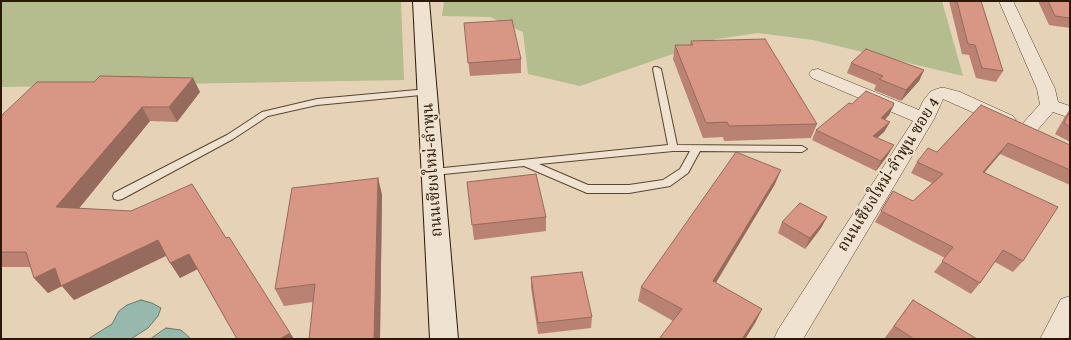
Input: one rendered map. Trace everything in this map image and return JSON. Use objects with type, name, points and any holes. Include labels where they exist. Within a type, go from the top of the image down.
[{"type":"main road","name":"ถนนเชียงใหม่-ลำพูน","points":[[421,1],[434,172],[444,339]]},
{"type":"street","points":[[1006,1],[1046,89],[1049,105],[1070,112]]},
{"type":"street","points":[[818,74],[924,119]]},
{"type":"street","name":"ถนนเชียงใหม่-ลำพูน ซอย 4","points":[[788,339],[924,119],[937,95],[940,93],[945,93],[969,102],[1036,134],[1049,105]]},
{"type":"street","points":[[1054,339],[1070,307]]},
{"type":"lane","points":[[657,69],[673,148]]},
{"type":"lane","points":[[118,196],[230,137],[265,114],[317,102],[428,92]]},
{"type":"lane","points":[[434,172],[673,148],[802,149]]},
{"type":"lane","points":[[526,162],[587,189],[629,189],[666,183],[684,171],[696,149]]},
{"type":"green space","points":[[1,1],[401,1],[404,80],[1,87]]},
{"type":"green space","points":[[444,1],[942,1],[963,76],[813,40],[758,33],[716,39],[580,86],[528,74],[523,32],[490,17],[442,16]]},
{"type":"water","points":[[141,300],[152,303],[161,308],[158,316],[148,328],[131,339],[88,339],[112,324],[119,311],[127,305]]},
{"type":"water","points":[[166,328],[181,330],[191,339],[150,339]]},
{"type":"building","points":[[957,1],[981,1],[1003,71],[982,68],[975,45],[968,44]]},
{"type":"building","points":[[1048,1],[1070,1],[1070,18],[1055,16]]},
{"type":"building","points":[[512,20],[521,59],[468,63],[464,23]]},
{"type":"building","points":[[765,39],[817,124],[729,126],[727,122],[706,123],[675,45],[693,45],[691,41]]},
{"type":"building","points":[[866,49],[924,70],[906,90],[879,79],[883,76],[851,63]]},
{"type":"building","points":[[100,76],[193,78],[169,107],[142,107],[56,207],[131,211],[192,184],[226,238],[229,237],[290,333],[280,339],[237,339],[189,254],[170,263],[158,240],[61,286],[55,268],[34,278],[26,252],[1,252],[1,116],[37,82],[94,82]]},
{"type":"building","points":[[866,91],[894,103],[894,105],[881,118],[890,122],[873,136],[894,145],[881,161],[816,130],[849,103],[852,104]]},
{"type":"building","points":[[981,105],[1070,145],[1070,170],[1008,143],[983,172],[1058,207],[1023,261],[1003,250],[980,283],[942,261],[953,247],[881,211],[893,191],[913,201],[943,174],[917,162],[928,148],[937,152]]},
{"type":"building","points":[[1070,111],[1070,127],[1064,123]]},
{"type":"building","points":[[736,152],[781,170],[713,281],[762,309],[742,339],[659,339],[682,309],[641,287]]},
{"type":"building","points":[[536,174],[546,217],[472,225],[467,182]]},
{"type":"building","points":[[378,178],[374,339],[309,339],[315,284],[275,289],[292,188]]},
{"type":"building","points":[[800,203],[827,217],[810,238],[782,222]]},
{"type":"building","points":[[582,272],[592,317],[538,323],[531,277]]},
{"type":"building","points":[[913,300],[977,339],[914,339],[894,326]]}]
